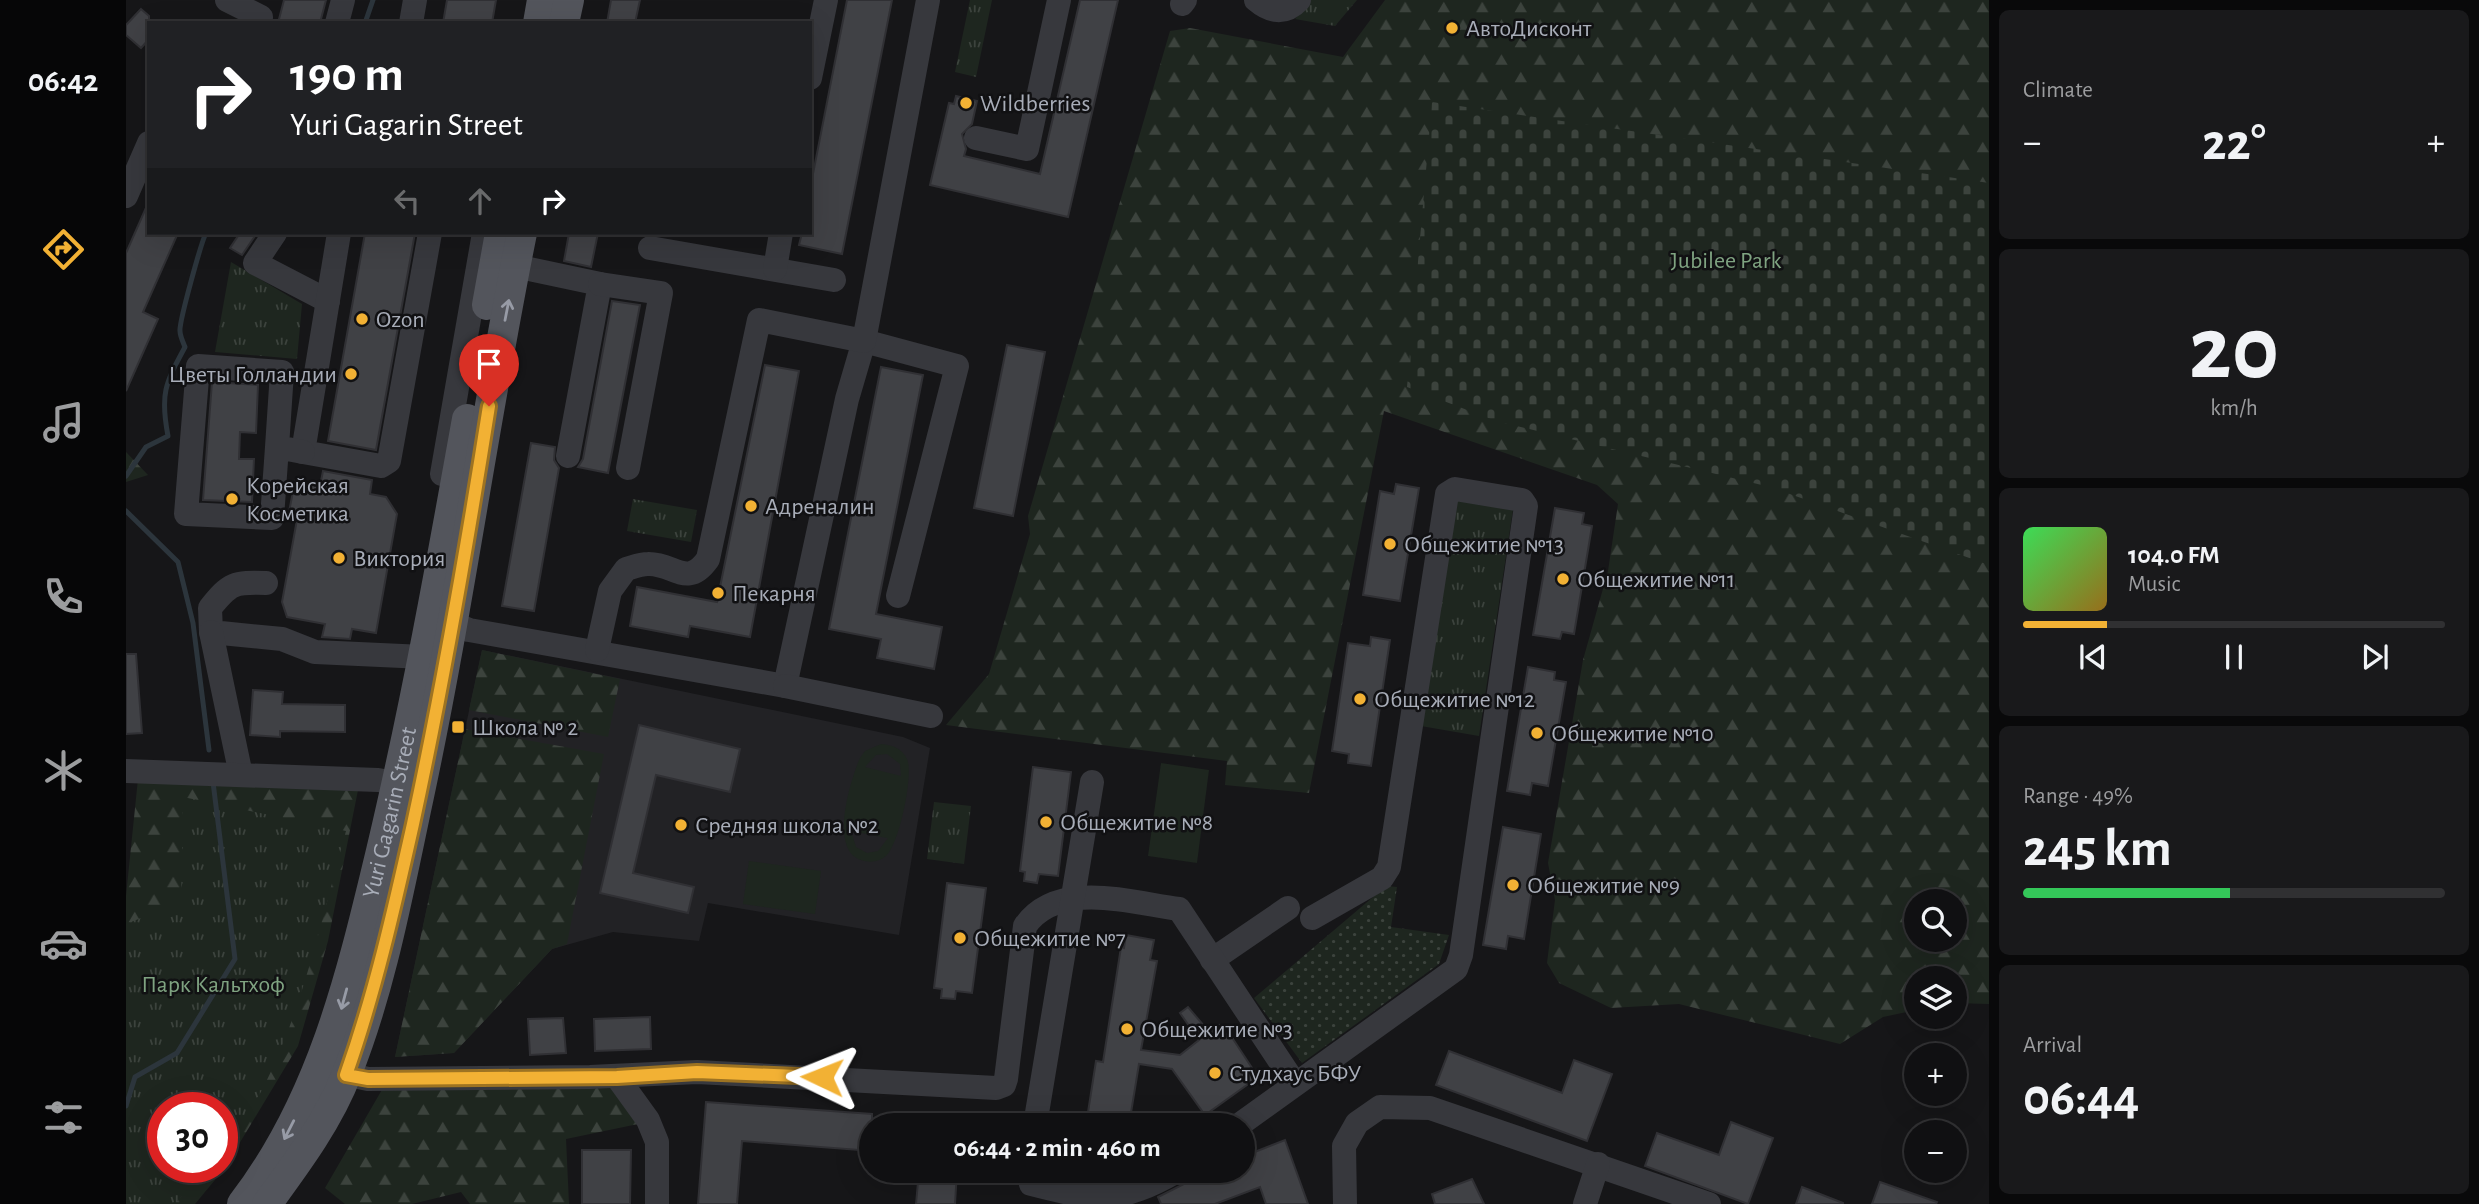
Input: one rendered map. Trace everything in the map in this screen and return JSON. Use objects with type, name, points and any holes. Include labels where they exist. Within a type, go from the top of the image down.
[{"type":"main road","points":[[538,21],[542,0]]},
{"type":"main road","points":[[564,21],[569,0]]},
{"type":"main road","name":"Yuri Gagarin Street","points":[[267,1204],[304,1153],[333,1072],[388,936],[409,785],[418,655],[500,235]]},
{"type":"main road","name":"Yuri Gagarin Street","points":[[409,785],[454,624],[522,235]]},
{"type":"main road","name":"Yuri Gagarin Street","points":[[242,1204],[333,1072]]},
{"type":"street","points":[[227,0],[261,17],[260,21]]},
{"type":"street","points":[[338,21],[343,0]]},
{"type":"street","points":[[411,21],[415,0]]},
{"type":"street","points":[[812,68],[826,0]]},
{"type":"street","points":[[785,685],[847,399],[864,341],[928,0]]},
{"type":"street","points":[[976,138],[1027,149],[1059,0]]},
{"type":"street","points":[[1256,0],[1267,10],[1278,12],[1298,0]]},
{"type":"street","points":[[126,195],[147,148]]},
{"type":"street","points":[[274,235],[255,263],[328,301]]},
{"type":"street","points":[[303,452],[339,235]]},
{"type":"street","points":[[277,447],[381,466],[389,461],[430,235]]},
{"type":"street","points":[[211,632],[282,639],[315,652],[418,655],[484,235]]},
{"type":"street","points":[[775,269],[781,235]]},
{"type":"street","points":[[650,248],[834,280]]},
{"type":"street","points":[[515,267],[661,293],[628,468]]},
{"type":"street","points":[[568,456],[600,284]]},
{"type":"street","points":[[597,650],[610,592],[626,569],[649,564],[687,575],[700,570],[708,559],[759,320],[864,341],[957,366],[898,596]]},
{"type":"street","points":[[198,366],[282,372],[277,447],[272,518],[186,514],[198,366]]},
{"type":"street","points":[[1255,1113],[1455,969],[1461,955],[1525,506],[1522,500],[1455,489],[1447,494],[1389,867],[1382,878],[1312,918]]},
{"type":"street","points":[[241,775],[211,632],[210,608],[226,589],[238,583],[266,583]]},
{"type":"street","points":[[454,624],[469,630],[597,650],[785,685],[931,716]]},
{"type":"street","points":[[126,771],[409,785]]},
{"type":"street","points":[[1037,1113],[1092,782]]},
{"type":"street","points":[[333,1072],[368,1079],[617,1077],[697,1072],[996,1088],[1004,1085],[1025,926],[1035,912],[1073,898],[1179,909],[1295,1084]]},
{"type":"street","points":[[1212,960],[1287,908]]},
{"type":"street","points":[[1010,1050],[1047,1056]]},
{"type":"street","points":[[617,1077],[648,1120],[657,1142],[657,1204]]},
{"type":"street","points":[[1345,1204],[1344,1146],[1357,1123],[1380,1107],[1430,1108],[1709,1204]]},
{"type":"street","points":[[1585,1204],[1598,1164]]},
{"type":"street","points":[[1031,1183],[1087,1199],[1128,1200],[1160,1183]]},
{"type":"shaded area","name":"Средняя школа №2","points":[[482,650],[903,737],[930,748],[899,935],[708,903],[699,941],[613,932],[552,949],[454,1053],[395,1057]]},
{"type":"green space","points":[[970,0],[992,0],[976,77],[955,72]]},
{"type":"green space","points":[[1311,0],[1357,0],[1335,26],[1295,19]]},
{"type":"green space","name":"Jubilee Park","points":[[1385,0],[1989,0],[1989,1004],[1967,1003],[1967,966],[1904,966],[1904,1013],[1883,1017],[1840,1044],[1679,1004],[1611,1008],[1559,983],[1547,963],[1555,900],[1548,863],[1583,660],[1608,571],[1618,504],[1597,485],[1384,411],[1309,793],[1225,785],[1227,761],[946,725],[989,674],[1030,534],[1028,516],[1170,31],[1190,28],[1343,57]]},
{"type":"green space","points":[[1432,102],[1989,183],[1989,565],[1770,487],[1496,421],[1407,387]]},
{"type":"green space","points":[[231,262],[302,304],[297,359],[215,352]]},
{"type":"green space","points":[[126,452],[148,475],[126,482]]},
{"type":"green space","points":[[633,499],[697,510],[691,542],[627,531]]},
{"type":"green space","points":[[1452,500],[1513,509],[1479,736],[1421,726]]},
{"type":"green space","points":[[482,650],[620,679],[608,737],[469,710]]},
{"type":"green space","points":[[465,729],[604,754],[567,944],[552,949],[454,1053],[395,1057]]},
{"type":"green space","points":[[881,744],[893,746],[905,755],[909,767],[907,793],[896,838],[886,856],[871,862],[851,854],[844,829],[851,782],[865,751]],"holes":[[[887,754],[900,764],[901,776],[865,767],[876,755]],[[851,831],[887,838],[888,838],[878,851],[867,853],[856,847]]]},
{"type":"green space","points":[[1161,763],[1209,770],[1197,863],[1148,856]]},
{"type":"green space","name":"Парк Кальтхоф","points":[[138,779],[358,790],[328,941],[298,1046],[238,1146],[238,1092],[147,1092],[147,1183],[212,1183],[195,1204],[126,1204],[126,896]]},
{"type":"green space","name":"Парк Кальтхоф","points":[[183,797],[346,831],[299,998],[267,1081],[246,1118],[238,1129],[238,1092],[147,1092],[147,1183],[193,1183],[175,1204],[126,1204],[126,924],[181,902]]},
{"type":"green space","points":[[934,802],[971,806],[964,864],[927,859]]},
{"type":"green space","points":[[749,861],[821,871],[815,914],[743,904]]},
{"type":"green space","points":[[1386,886],[1397,887],[1391,927],[1449,935],[1439,964],[1302,1063],[1254,998]]},
{"type":"green space","points":[[383,1088],[614,1088],[638,1124],[566,1139],[569,1204],[470,1204],[461,1192],[412,1204],[345,1204],[325,1188]]},
{"type":"building","points":[[284,0],[326,0],[321,21],[279,21]]},
{"type":"building","points":[[447,0],[496,0],[492,21],[443,21]]},
{"type":"building","points":[[611,0],[640,0],[635,21],[607,21]]},
{"type":"building","points":[[847,0],[892,0],[842,254],[799,245],[802,235],[812,235],[812,179]]},
{"type":"building","points":[[1080,0],[1118,0],[1068,217],[930,185],[949,103],[954,104],[956,96],[977,101],[972,124],[962,134],[966,149],[964,156],[1040,174]]},
{"type":"building","points":[[141,9],[149,16],[147,41],[141,48],[126,35],[126,25]]},
{"type":"building","points":[[147,206],[147,235],[177,235],[143,312],[158,319],[126,391],[126,253]]},
{"type":"building","points":[[239,235],[256,235],[242,255],[230,248]]},
{"type":"building","points":[[365,235],[415,235],[376,450],[328,441]]},
{"type":"building","points":[[569,235],[598,235],[591,267],[564,261]]},
{"type":"building","points":[[612,301],[640,305],[608,473],[578,467],[583,459]]},
{"type":"building","points":[[1007,345],[1045,352],[1013,516],[974,508]]},
{"type":"building","points":[[765,365],[799,371],[750,637],[690,626],[688,637],[630,626],[637,587],[717,602]]},
{"type":"building","points":[[881,367],[923,375],[876,614],[942,627],[934,669],[877,658],[881,639],[829,629]]},
{"type":"building","points":[[212,382],[258,385],[256,433],[240,432],[239,459],[254,459],[252,502],[203,500]]},
{"type":"building","points":[[531,443],[555,447],[554,460],[559,468],[534,611],[502,606]]},
{"type":"building","name":"Виктория","points":[[323,471],[372,480],[370,494],[386,497],[397,514],[376,633],[352,629],[350,639],[322,637],[325,624],[287,617],[282,602],[298,514],[289,512],[295,481],[320,486]]},
{"type":"building","name":"Общежитие №13","points":[[1396,484],[1419,488],[1400,601],[1363,595],[1380,491],[1394,494]]},
{"type":"building","name":"Общежитие №11","points":[[1555,508],[1584,513],[1582,524],[1592,526],[1574,634],[1562,632],[1560,639],[1533,635]]},
{"type":"building","name":"Общежитие №12","points":[[1371,637],[1390,640],[1371,766],[1348,763],[1349,754],[1332,751],[1348,643],[1370,646]]},
{"type":"building","points":[[126,654],[136,654],[142,733],[126,734]]},
{"type":"building","name":"Общежитие №10","points":[[1528,667],[1555,672],[1554,680],[1566,682],[1548,786],[1532,783],[1530,795],[1507,791]]},
{"type":"building","points":[[253,690],[283,692],[282,704],[345,705],[345,732],[280,731],[280,737],[250,735]]},
{"type":"building","points":[[639,725],[740,749],[730,792],[656,775],[633,873],[694,887],[688,913],[600,893]]},
{"type":"building","name":"Общежитие №8","points":[[1033,767],[1071,772],[1058,876],[1039,874],[1037,883],[1024,881],[1025,872],[1020,871]]},
{"type":"building","name":"Общежитие №9","points":[[1503,827],[1541,834],[1524,939],[1508,936],[1506,949],[1483,945]]},
{"type":"building","name":"Общежитие №7","points":[[947,883],[986,888],[972,993],[956,991],[955,999],[941,998],[942,989],[934,988]]},
{"type":"building","name":"Общежитие №3","points":[[1126,935],[1154,940],[1150,960],[1157,961],[1141,1050],[1180,1055],[1199,1040],[1180,1013],[1188,1007],[1210,1033],[1219,1025],[1229,1038],[1231,1036],[1258,1077],[1208,1113],[1204,1113],[1172,1069],[1139,1064],[1131,1113],[1088,1113],[1096,1061],[1103,1062],[1121,947],[1124,948]]},
{"type":"building","points":[[650,1017],[651,1049],[595,1051],[594,1019]]},
{"type":"building","points":[[563,1018],[566,1053],[530,1055],[528,1019]]},
{"type":"building","points":[[1449,1051],[1562,1093],[1574,1060],[1612,1074],[1587,1141],[1436,1085]]},
{"type":"building","points":[[706,1102],[859,1113],[859,1150],[742,1141],[737,1204],[698,1204]]},
{"type":"building","points":[[1731,1122],[1773,1138],[1748,1204],[1645,1166],[1657,1133],[1719,1155]]},
{"type":"building","points":[[1285,1140],[1308,1204],[1266,1204],[1260,1187],[1215,1204],[1161,1204],[1158,1197],[1185,1183],[1255,1183],[1255,1152]]},
{"type":"building","points":[[582,1150],[631,1150],[630,1204],[582,1204]]},
{"type":"building","points":[[1472,1179],[1484,1204],[1435,1204],[1432,1194]]},
{"type":"building","points":[[1880,1182],[1937,1202],[1872,1204]]},
{"type":"building","points":[[918,1183],[956,1183],[955,1204],[916,1204]]},
{"type":"building","points":[[1802,1187],[1843,1203],[1843,1204],[1796,1204]]},
{"type":"waterway","points":[[366,21],[373,0]]},
{"type":"waterway","points":[[126,476],[146,447],[168,436],[164,410],[166,390],[185,347],[180,335],[181,325],[205,235]]},
{"type":"waterway","points":[[126,511],[178,562],[193,623],[209,750]]},
{"type":"waterway","points":[[126,1106],[135,1077],[177,1053],[235,959],[213,782]]},
{"type":"place","name":"АвтоДисконт","points":[[1452,28]]},
{"type":"place","name":"Wildberries","points":[[966,103]]},
{"type":"place","name":"Ozon","points":[[362,319]]},
{"type":"place","name":"Цветы Голландии","points":[[351,374]]},
{"type":"place","name":"Корейская Косметика","points":[[232,499]]},
{"type":"place","name":"Адреналин","points":[[751,506]]},
{"type":"place","name":"Общежитие №13","points":[[1390,544]]},
{"type":"place","name":"Виктория","points":[[339,558]]},
{"type":"place","name":"Общежитие №11","points":[[1563,579]]},
{"type":"place","name":"Пекарня","points":[[718,593]]},
{"type":"place","name":"Общежитие №12","points":[[1360,699]]},
{"type":"place","name":"Школа № 2","points":[[458,727]]},
{"type":"place","name":"Общежитие №10","points":[[1537,733]]},
{"type":"place","name":"Общежитие №8","points":[[1046,822]]},
{"type":"place","name":"Средняя школа №2","points":[[681,825]]},
{"type":"place","name":"Общежитие №9","points":[[1513,885]]},
{"type":"place","name":"Общежитие №7","points":[[960,938]]},
{"type":"place","name":"Общежитие №3","points":[[1127,1029]]},
{"type":"place","name":"Студхаус БФУ","points":[[1215,1073]]},
{"type":"route","points":[[489,406],[454,624],[427,761],[388,936],[368,1013],[346,1075],[368,1079],[562,1078],[697,1072],[822,1077]]}]
